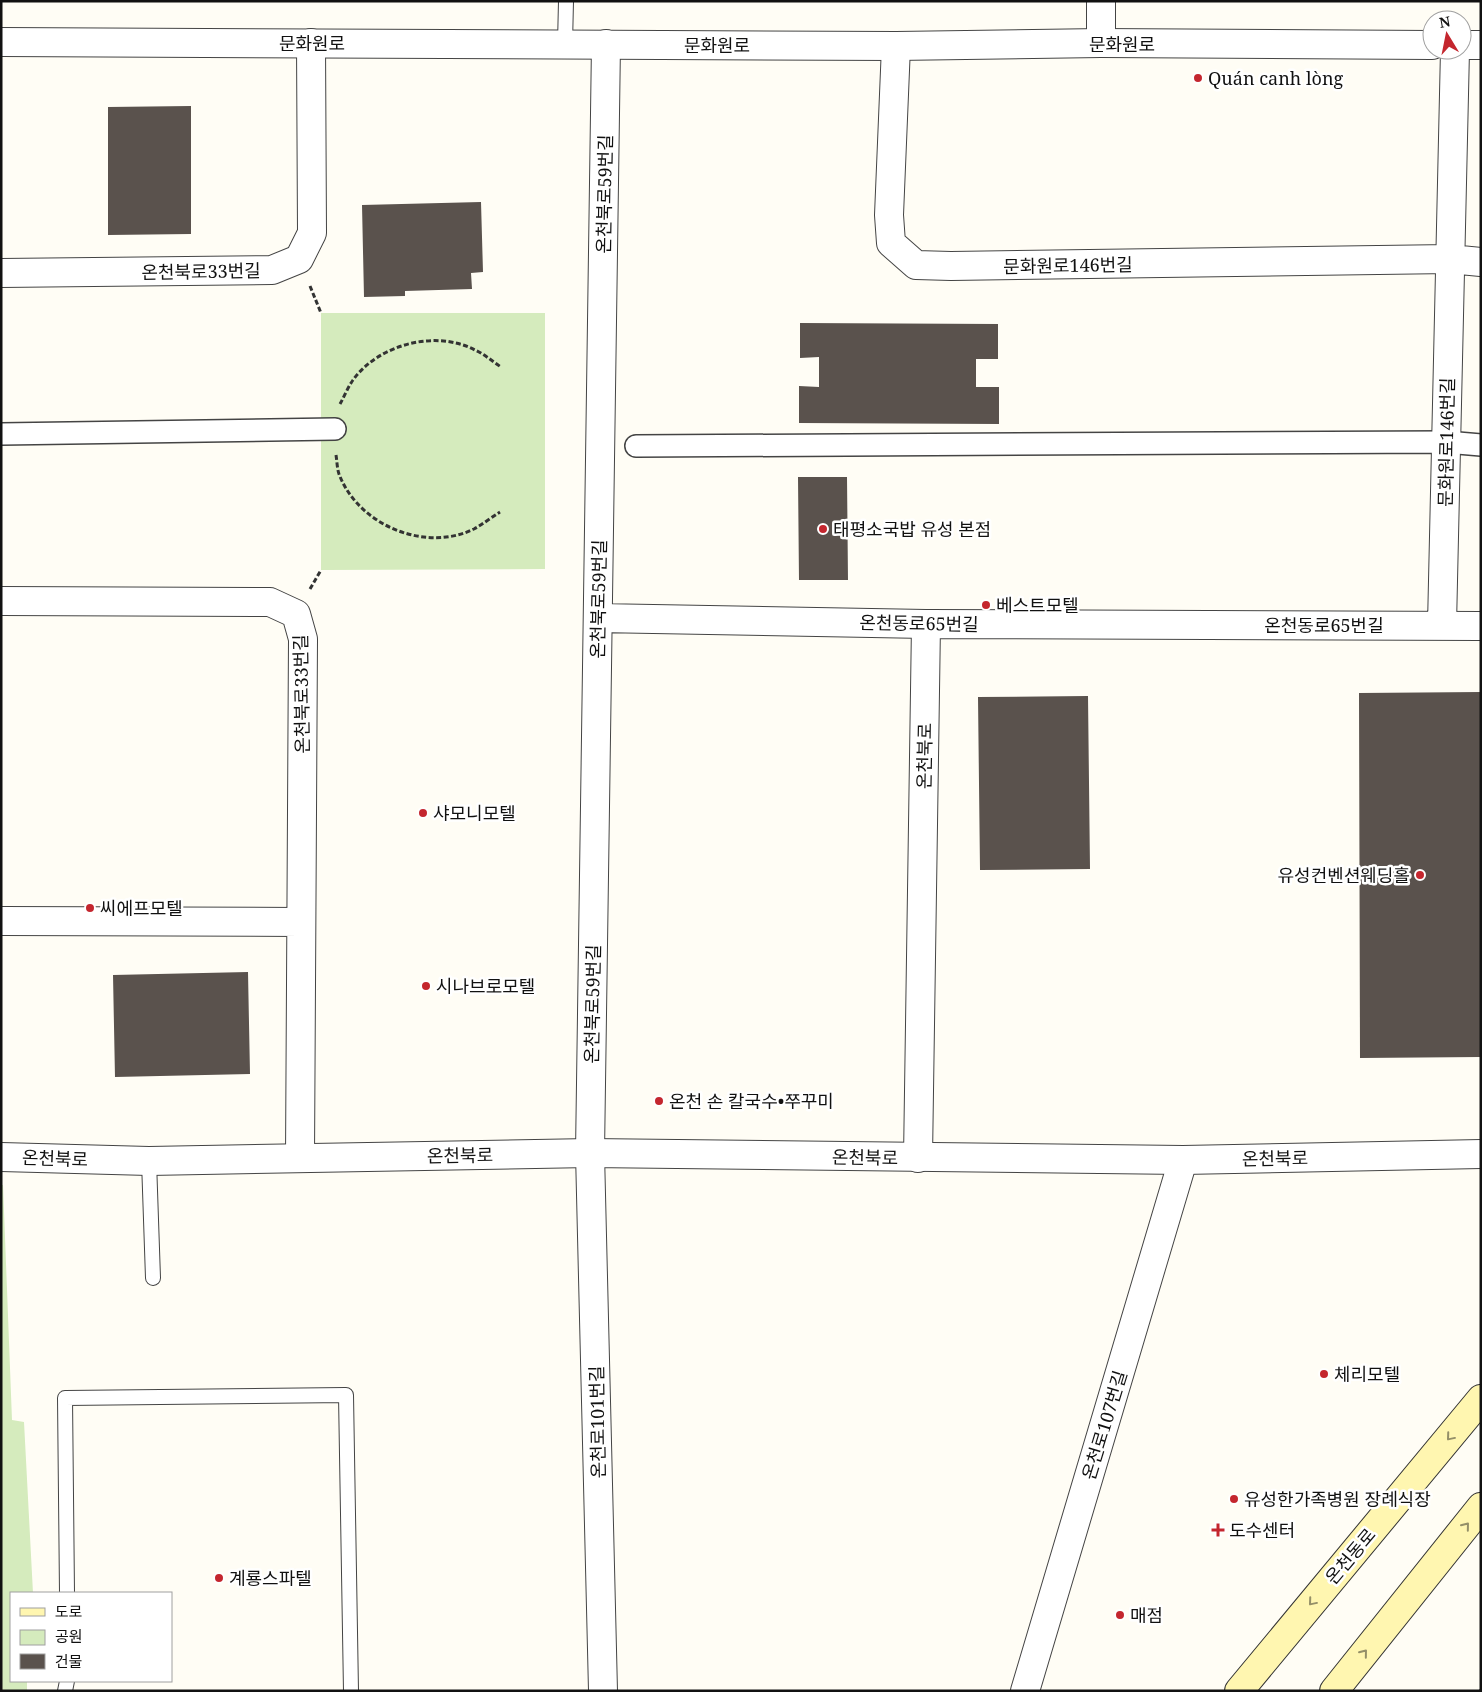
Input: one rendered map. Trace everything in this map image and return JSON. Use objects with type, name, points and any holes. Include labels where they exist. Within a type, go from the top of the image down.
[{"type":"main road","name":"온천동로","points":[[1239,1691],[1481,1399]]},
{"type":"main road","points":[[1334,1691],[1481,1507]]},
{"type":"street","points":[[1101,1],[1101,44]]},
{"type":"street","name":"문화원로","points":[[1,42],[896,46],[1101,44],[1422,45]]},
{"type":"street","name":"온천북로33번길","points":[[1,272],[272,270],[299,260],[312,233],[311,43]]},
{"type":"street","name":"온천북로59번길","points":[[590,1153],[606,44]]},
{"type":"street","name":"문화원로146번길","points":[[896,46],[889,215],[891,243],[916,265],[1450,259],[1481,262]]},
{"type":"street","name":"문화원로146번길","points":[[1442,625],[1455,60]]},
{"type":"street","points":[[1,434],[335,430]]},
{"type":"street","points":[[636,446],[1446,442],[1481,445]]},
{"type":"street","name":"온천북로33번길","points":[[1,601],[270,602],[296,614],[303,639],[300,1157]]},
{"type":"street","name":"온천동로65번길","points":[[598,618],[926,624],[1481,626]]},
{"type":"street","name":"온천북로","points":[[918,1158],[926,624]]},
{"type":"street","points":[[1,921],[301,922]]},
{"type":"street","name":"온천북로","points":[[1,1157],[149,1161],[590,1153],[1183,1160],[1481,1154]]},
{"type":"street","name":"온천로101번길","points":[[590,1153],[603,1691]]},
{"type":"street","name":"온천로107번길","points":[[1025,1691],[1183,1160]]},
{"type":"street","points":[[1037,1650],[1045,1691]]},
{"type":"lane","points":[[565,44],[566,1]]},
{"type":"lane","points":[[149,1161],[153,1278]]},
{"type":"lane","points":[[67,1592],[65,1398],[346,1395],[351,1691]]},
{"type":"path","points":[[500,367],[474,349],[442,340],[408,343],[377,357],[353,380],[338,409],[333,442],[339,474],[356,502],[380,523],[410,536],[442,537],[473,529],[500,512]]},
{"type":"green space","points":[[321,313],[545,313],[545,569],[321,570]]},
{"type":"green space","points":[[1,1185],[3,1185],[12,1420],[24,1422],[33,1592],[10,1592],[10,1682],[27,1682],[27,1691],[1,1691]]},
{"type":"building","points":[[191,106],[191,234],[108,235],[108,107]]},
{"type":"building","points":[[481,202],[483,272],[471,273],[472,289],[405,291],[405,296],[364,297],[362,205]]},
{"type":"building","points":[[800,323],[998,324],[998,359],[976,359],[976,387],[999,387],[999,424],[799,423],[799,386],[819,387],[819,357],[800,358]]},
{"type":"building","name":"태평소국밥 유성 본점","points":[[798,477],[847,477],[848,580],[799,580]]},
{"type":"building","name":"유성컨벤션웨딩홀","points":[[1481,692],[1481,1057],[1360,1058],[1359,693]]},
{"type":"building","points":[[1088,696],[1090,869],[980,870],[978,697]]},
{"type":"building","points":[[248,972],[250,1074],[115,1077],[113,975]]},
{"type":"place","name":"Quán canh lòng","points":[[1198,78]]},
{"type":"place","name":"태평소국밥 유성 본점","points":[[823,529]]},
{"type":"place","name":"베스트모텔","points":[[986,605]]},
{"type":"place","name":"샤모니모텔","points":[[423,813]]},
{"type":"place","name":"유성컨벤션웨딩홀","points":[[1420,875]]},
{"type":"place","name":"씨에프모텔","points":[[90,908]]},
{"type":"place","name":"시나브로모텔","points":[[426,986]]},
{"type":"place","name":"온천 손 칼국수•쭈꾸미","points":[[659,1101]]},
{"type":"place","name":"체리모텔","points":[[1324,1374]]},
{"type":"place","name":"유성한가족병원 장례식장","points":[[1234,1499]]},
{"type":"place","name":"도수센터","points":[[1218,1530]]},
{"type":"place","name":"계룡스파텔","points":[[219,1578]]},
{"type":"place","name":"매점","points":[[1120,1615]]}]
